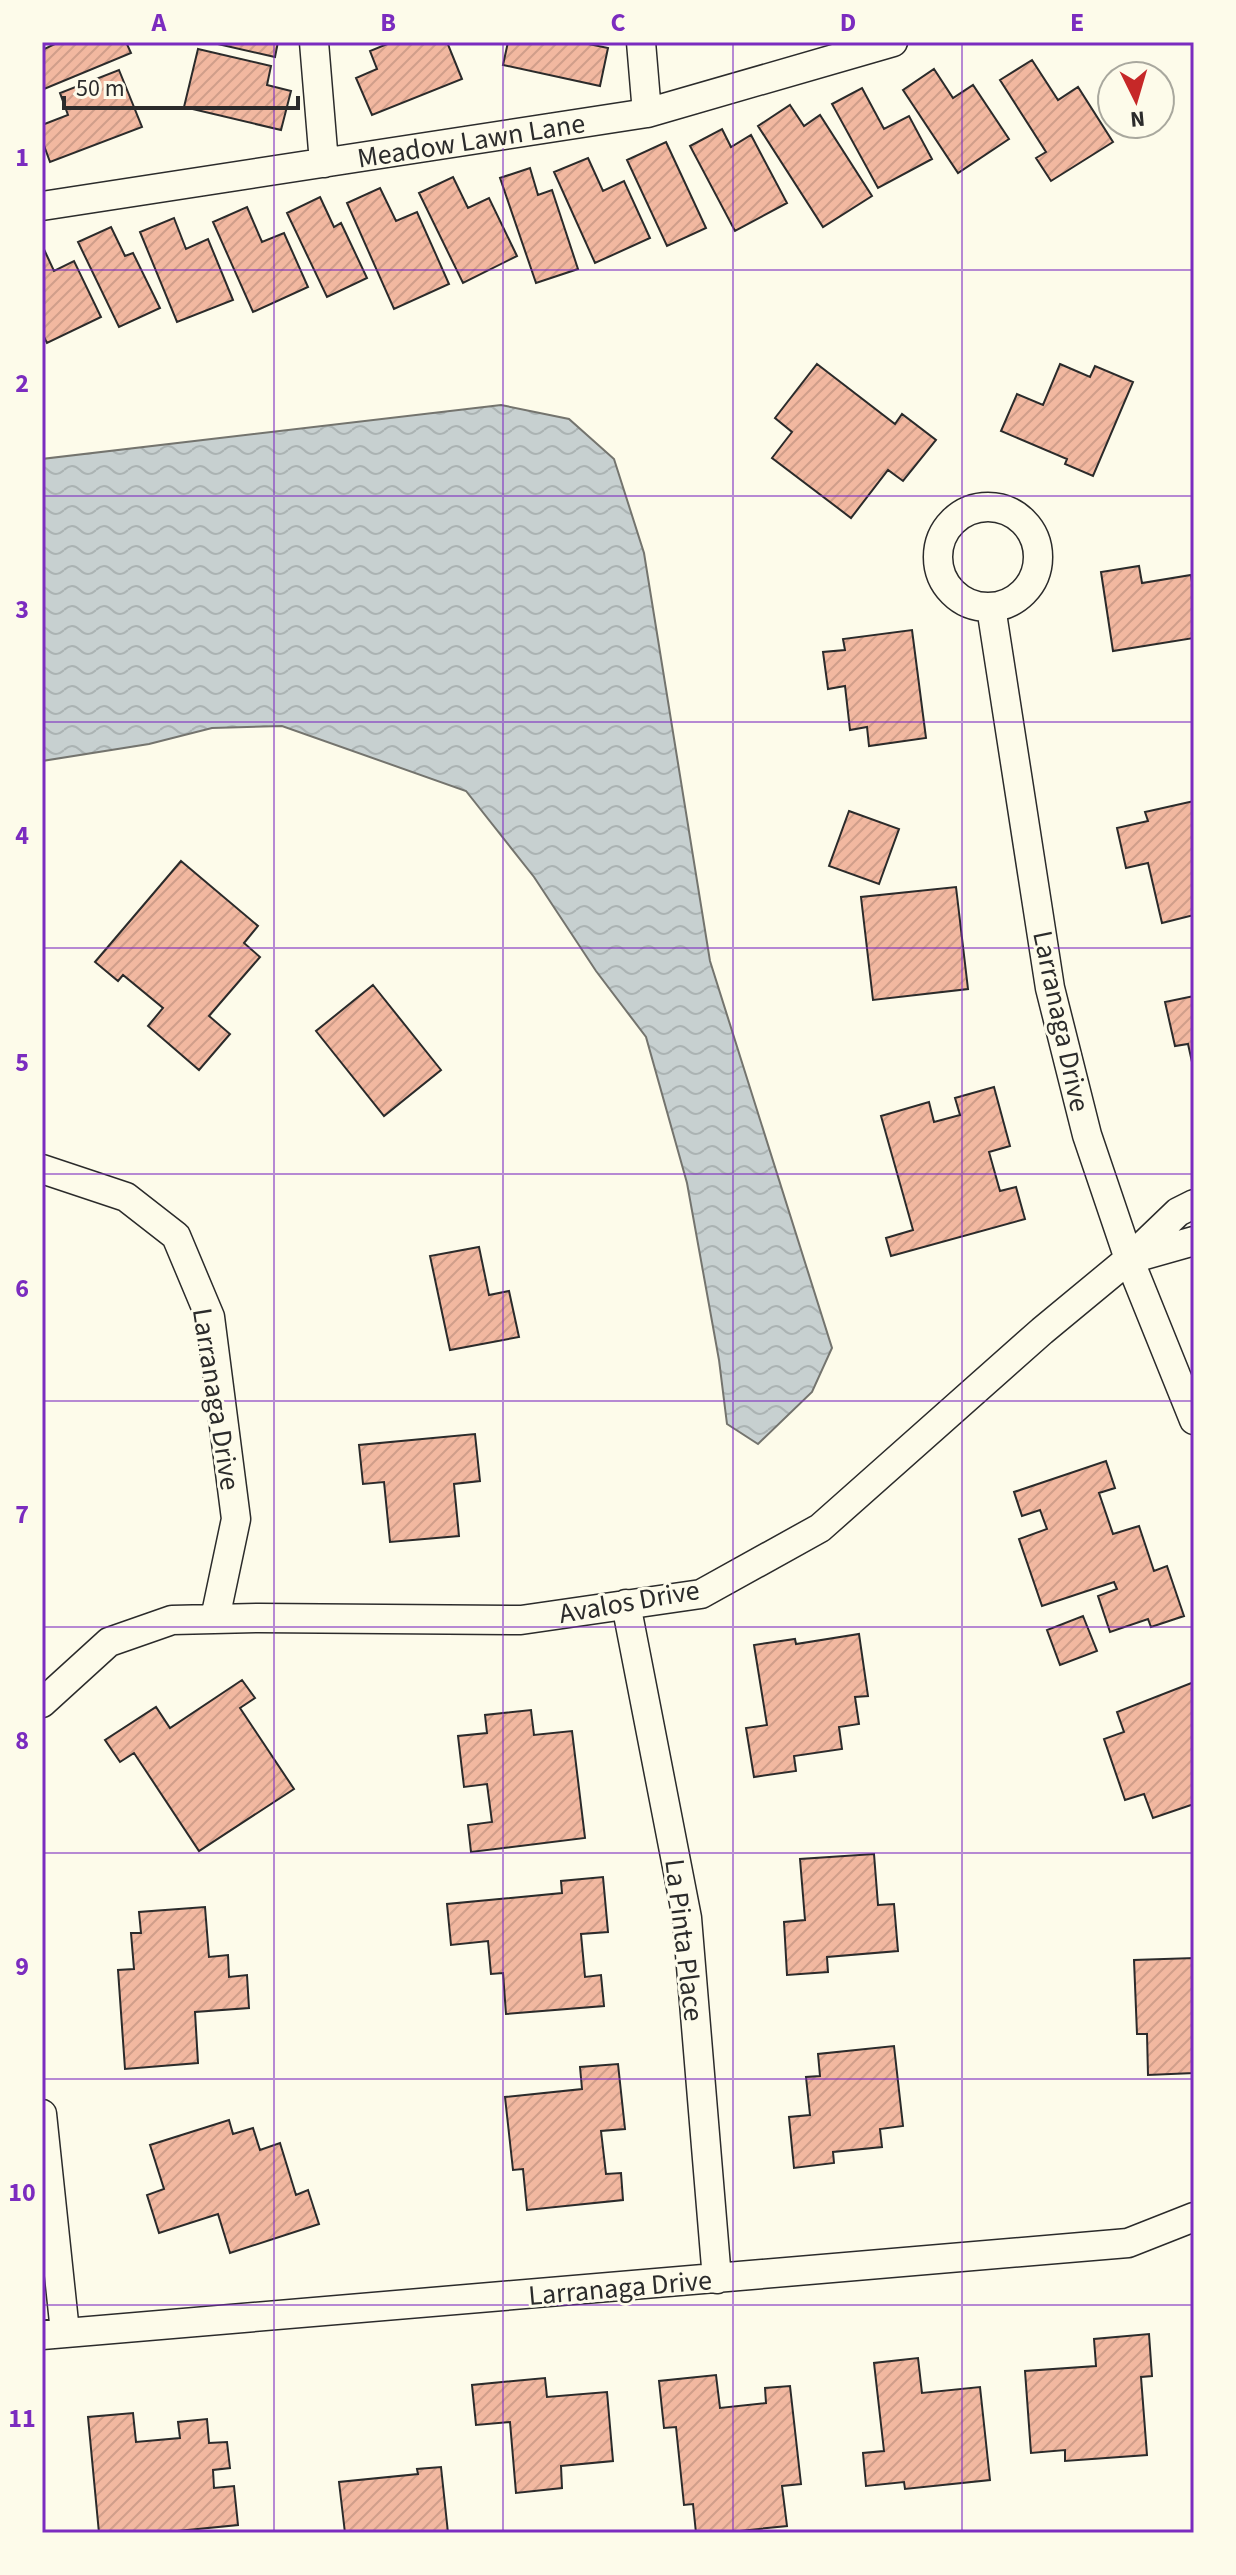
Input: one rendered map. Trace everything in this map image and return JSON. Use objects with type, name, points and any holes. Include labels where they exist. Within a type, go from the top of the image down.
[{"type":"street","points":[[314,42],[324,163]]},
{"type":"street","points":[[641,42],[647,113]]},
{"type":"street","name":"Meadow Lawn Lane","points":[[42,206],[647,113],[893,42]]},
{"type":"street","name":"Larranaga Drive","points":[[991,607],[1050,988],[1087,1135],[1129,1259],[1194,1420]]},
{"type":"street","name":"Larranaga Drive","points":[[42,1169],[126,1197],[176,1236],[210,1317],[236,1519],[217,1609],[212,1619]]},
{"type":"street","name":"Avalos Drive","points":[[42,1703],[109,1642],[172,1620],[521,1620],[701,1594],[820,1528],[1042,1331],[1129,1259],[1178,1212],[1194,1204]]},
{"type":"street","name":"Avalos Drive","points":[[1129,1259],[1194,1241]]},
{"type":"street","name":"La Pinta Place","points":[[626,1604],[687,1918],[717,2279]]},
{"type":"street","points":[[42,2114],[54,2333]]},
{"type":"street","name":"Larranaga Drive","points":[[54,2333],[1128,2243],[1194,2217]]},
{"type":"water","points":[[501,405],[569,419],[614,459],[644,553],[710,961],[832,1348],[812,1392],[758,1444],[727,1424],[719,1360],[687,1183],[646,1037],[596,971],[534,877],[466,791],[282,726],[212,728],[149,744],[42,761],[42,459]]},
{"type":"building","points":[[59,42],[126,42],[131,53],[44,89],[42,50]]},
{"type":"building","points":[[209,42],[278,42],[275,57]]},
{"type":"building","points":[[392,42],[447,42],[462,79],[372,115],[356,78],[377,69],[370,51]]},
{"type":"building","points":[[508,42],[579,42],[608,48],[600,86],[503,65]]},
{"type":"building","points":[[198,49],[271,66],[267,85],[291,91],[281,130],[184,107]]},
{"type":"building","points":[[1032,60],[1058,100],[1078,87],[1096,115],[1096,140],[1113,142],[1051,181],[1036,158],[1046,152],[1000,80]]},
{"type":"building","points":[[934,69],[953,98],[973,85],[1009,139],[958,173],[903,90]]},
{"type":"building","points":[[119,70],[142,127],[50,162],[42,140],[42,125],[68,115],[60,93]]},
{"type":"building","points":[[862,88],[884,129],[909,116],[932,159],[878,188],[832,104]]},
{"type":"building","points":[[790,105],[804,126],[820,115],[872,196],[823,227],[758,126]]},
{"type":"building","points":[[722,129],[731,147],[751,135],[787,203],[735,231],[690,146]]},
{"type":"building","points":[[666,142],[706,228],[667,246],[627,160]]},
{"type":"building","points":[[588,158],[603,191],[624,181],[650,238],[595,263],[554,172]]},
{"type":"building","points":[[530,168],[538,195],[552,190],[578,269],[536,283],[500,178]]},
{"type":"building","points":[[453,177],[468,208],[489,198],[517,256],[463,283],[419,193]]},
{"type":"building","points":[[380,188],[396,221],[417,212],[449,284],[394,309],[347,203]]},
{"type":"building","points":[[320,197],[334,227],[341,223],[367,278],[327,297],[287,213]]},
{"type":"building","points":[[247,207],[262,242],[284,233],[308,287],[253,312],[213,222]]},
{"type":"building","points":[[174,218],[186,249],[208,239],[233,300],[177,322],[140,232]]},
{"type":"building","points":[[111,227],[125,256],[133,253],[160,308],[119,327],[78,242]]},
{"type":"building","points":[[42,245],[54,271],[74,261],[101,317],[47,343],[42,333]]},
{"type":"building","points":[[817,364],[895,424],[902,414],[936,440],[903,481],[888,470],[851,518],[772,458],[792,432],[775,418]]},
{"type":"building","points":[[1060,364],[1090,377],[1095,366],[1133,382],[1093,476],[1065,464],[1067,459],[1001,431],[1017,394],[1043,405]]},
{"type":"building","points":[[1139,566],[1142,583],[1191,575],[1194,638],[1113,651],[1101,572]]},
{"type":"building","points":[[912,630],[926,738],[869,746],[867,727],[850,730],[845,686],[828,689],[823,652],[845,650],[843,639]]},
{"type":"building","points":[[1194,801],[1194,915],[1162,923],[1148,863],[1126,868],[1117,828],[1148,821],[1145,812]]},
{"type":"building","points":[[849,811],[899,829],[879,884],[829,866]]},
{"type":"building","points":[[181,861],[258,926],[244,943],[260,957],[209,1016],[230,1034],[199,1070],[148,1026],[163,1008],[123,975],[118,981],[95,962]]},
{"type":"building","points":[[956,887],[968,989],[873,1000],[861,897]]},
{"type":"building","points":[[373,985],[441,1070],[384,1116],[316,1031]]},
{"type":"building","points":[[1194,996],[1194,1071],[1188,1044],[1175,1046],[1165,1002]]},
{"type":"building","points":[[994,1087],[1010,1146],[989,1152],[1000,1191],[1016,1187],[1025,1219],[891,1256],[886,1238],[913,1230],[881,1116],[929,1102],[934,1122],[960,1115],[955,1098]]},
{"type":"building","points":[[479,1247],[489,1295],[509,1291],[519,1337],[450,1350],[430,1256]]},
{"type":"building","points":[[475,1434],[480,1481],[454,1484],[459,1536],[390,1542],[384,1482],[363,1484],[359,1445]]},
{"type":"building","points":[[1106,1461],[1115,1488],[1099,1493],[1113,1534],[1139,1526],[1154,1571],[1167,1566],[1184,1616],[1151,1627],[1148,1619],[1110,1632],[1098,1596],[1117,1589],[1114,1582],[1042,1606],[1019,1539],[1047,1529],[1040,1510],[1022,1516],[1014,1492]]},
{"type":"building","points":[[1083,1616],[1097,1651],[1060,1665],[1047,1630]]},
{"type":"building","points":[[859,1634],[868,1696],[855,1697],[859,1724],[839,1727],[842,1749],[794,1756],[796,1771],[754,1777],[746,1728],[767,1725],[754,1645],[795,1639],[796,1644]]},
{"type":"building","points":[[242,1680],[255,1698],[240,1708],[294,1789],[199,1851],[134,1753],[120,1762],[105,1740],[156,1707],[170,1728]]},
{"type":"building","points":[[1194,1682],[1194,1804],[1153,1818],[1144,1794],[1125,1800],[1104,1739],[1124,1732],[1117,1712]]},
{"type":"building","points":[[531,1710],[534,1735],[572,1731],[585,1838],[471,1852],[468,1825],[492,1822],[487,1784],[464,1787],[458,1736],[487,1733],[485,1715]]},
{"type":"building","points":[[874,1854],[878,1905],[894,1904],[898,1951],[827,1957],[828,1972],[787,1975],[784,1922],[805,1920],[800,1859]]},
{"type":"building","points":[[603,1877],[608,1932],[581,1934],[585,1977],[601,1975],[604,2006],[506,2014],[503,1973],[491,1974],[488,1941],[451,1945],[447,1904],[562,1893],[561,1881]]},
{"type":"building","points":[[205,1907],[209,1957],[228,1955],[229,1977],[247,1975],[249,2008],[195,2012],[198,2063],[125,2069],[118,1970],[134,1969],[131,1933],[141,1933],[139,1912]]},
{"type":"building","points":[[1194,1958],[1194,2073],[1148,2075],[1147,2034],[1137,2034],[1134,1960]]},
{"type":"building","points":[[894,2046],[903,2126],[880,2129],[882,2147],[833,2152],[834,2163],[794,2168],[789,2117],[810,2115],[806,2077],[820,2076],[818,2054]]},
{"type":"building","points":[[618,2064],[625,2129],[601,2131],[606,2174],[621,2173],[623,2200],[527,2210],[523,2169],[513,2170],[505,2097],[582,2089],[580,2067]]},
{"type":"building","points":[[229,2120],[233,2134],[253,2128],[260,2150],[280,2143],[296,2195],[308,2190],[319,2224],[230,2253],[218,2214],[159,2233],[147,2195],[164,2189],[150,2145]]},
{"type":"building","points":[[1149,2334],[1152,2376],[1141,2377],[1147,2455],[1065,2461],[1065,2450],[1031,2453],[1025,2371],[1096,2366],[1094,2339]]},
{"type":"building","points":[[918,2358],[922,2393],[980,2387],[990,2480],[905,2489],[904,2482],[866,2486],[863,2453],[884,2451],[874,2363]]},
{"type":"building","points":[[716,2375],[720,2408],[766,2403],[765,2388],[790,2386],[801,2484],[782,2486],[787,2526],[696,2533],[693,2504],[684,2505],[676,2427],[664,2428],[659,2381]]},
{"type":"building","points":[[545,2378],[547,2397],[607,2392],[613,2461],[561,2466],[562,2488],[516,2493],[510,2422],[476,2425],[472,2385]]},
{"type":"building","points":[[133,2413],[136,2442],[180,2438],[178,2422],[207,2419],[209,2443],[227,2442],[230,2468],[213,2470],[214,2488],[234,2486],[238,2525],[157,2533],[99,2533],[88,2417]]},
{"type":"building","points":[[441,2467],[448,2533],[345,2533],[339,2482],[418,2474],[417,2469]]}]
